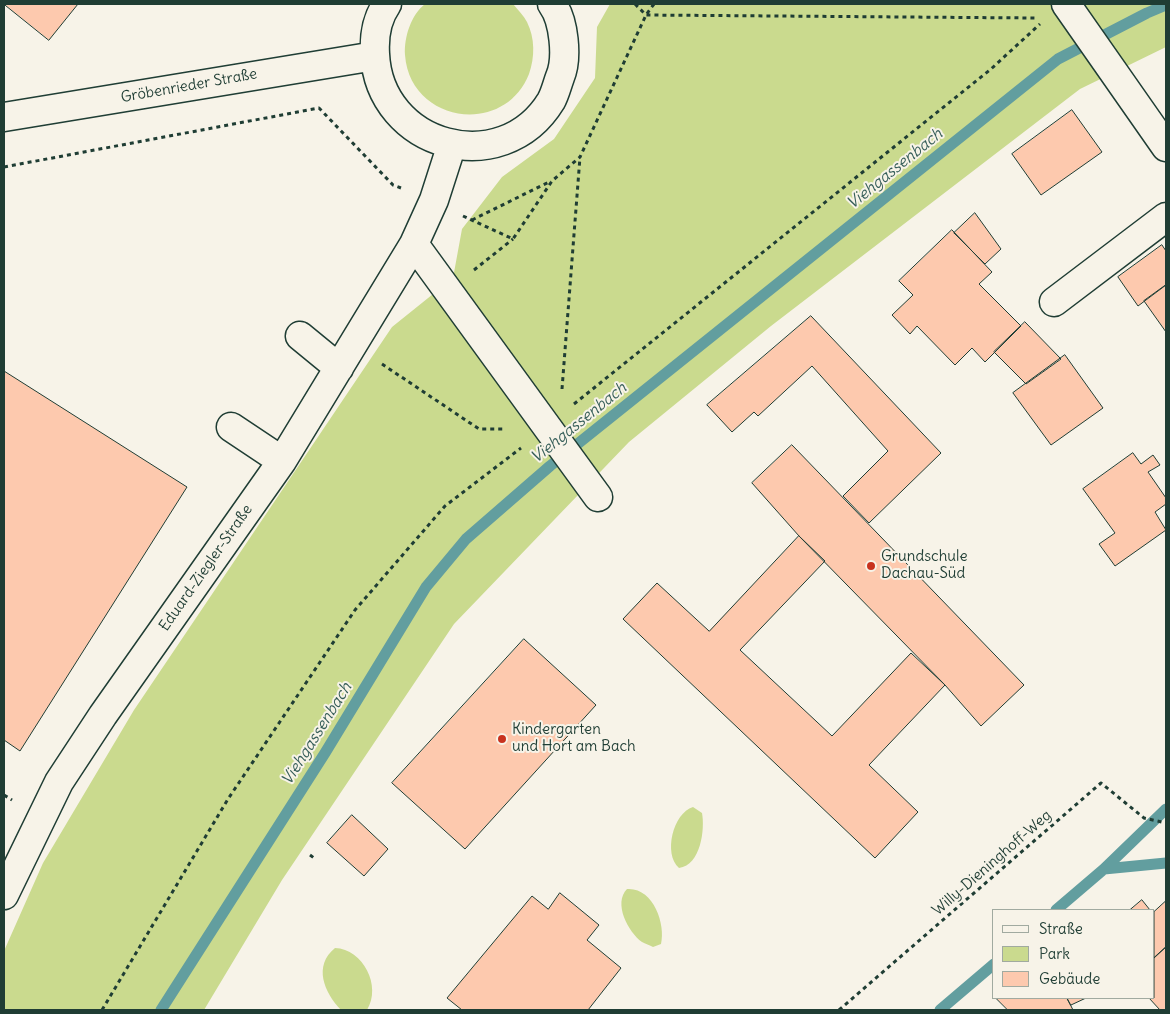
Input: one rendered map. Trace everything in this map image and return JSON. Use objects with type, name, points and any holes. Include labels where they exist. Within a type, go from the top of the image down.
[{"type":"street","points":[[387,4],[382,12],[374,41],[376,71],[387,99],[408,124],[436,141],[468,147],[501,142],[529,126],[551,102],[563,71],[564,38],[552,4]]},
{"type":"street","points":[[1062,13],[1121,84],[1166,147]]},
{"type":"street","name":"Gröbenrieder Straße","points":[[4,118],[375,56]]},
{"type":"street","name":"Eduard-Ziegler-Straße","points":[[4,895],[59,782],[102,715],[282,461],[414,244],[434,200],[452,144]]},
{"type":"street","points":[[1054,302],[1166,216]]},
{"type":"street","points":[[414,244],[555,429],[598,497]]},
{"type":"street","points":[[300,336],[339,368]]},
{"type":"street","points":[[231,427],[282,461]]},
{"type":"path","points":[[634,4],[646,15],[1036,18]]},
{"type":"path","points":[[555,429],[580,157],[646,15],[654,4]]},
{"type":"path","points":[[102,1010],[228,799],[355,610],[445,506],[555,429],[991,69],[1062,13]]},
{"type":"path","points":[[4,168],[319,108],[393,185],[434,200],[512,239]]},
{"type":"path","points":[[472,220],[552,181],[580,157]]},
{"type":"path","points":[[448,291],[512,239],[552,181]]},
{"type":"path","points":[[353,345],[479,429],[555,429]]},
{"type":"path","name":"Willy-Dieninghoff-Weg","points":[[839,1010],[1101,783],[1144,818],[1166,823]]},
{"type":"path","points":[[310,855],[314,858]]},
{"type":"green space","points":[[425,4],[513,4],[523,15],[530,28],[533,48],[529,74],[517,94],[500,107],[480,114],[460,114],[440,108],[423,96],[411,78],[405,48],[412,20]]},
{"type":"green space","points":[[610,4],[1166,4],[1166,47],[1080,89],[771,326],[629,442],[454,624],[282,880],[204,1010],[4,1010],[4,951],[43,863],[134,710],[392,327],[453,278],[462,229],[502,177],[554,139],[595,78],[597,27]]},
{"type":"green space","points":[[693,807],[702,813],[702,837],[697,853],[692,860],[679,868],[674,862],[672,853],[672,835],[680,817]]},
{"type":"green space","points":[[627,889],[636,890],[644,894],[656,908],[661,927],[661,944],[653,947],[643,943],[627,925],[621,902]]},
{"type":"green space","points":[[335,948],[345,950],[354,955],[367,970],[372,990],[367,1010],[341,1010],[330,995],[323,979],[323,971],[328,955]]},
{"type":"building","points":[[4,4],[78,4],[49,40]]},
{"type":"building","points":[[1072,110],[1102,152],[1041,195],[1012,154]]},
{"type":"building","points":[[975,213],[1001,249],[985,264],[954,233]]},
{"type":"building","points":[[952,230],[992,272],[979,284],[1021,326],[985,362],[972,348],[955,365],[917,326],[910,334],[892,315],[913,295],[899,281]]},
{"type":"building","points":[[1162,245],[1166,251],[1166,285],[1138,306],[1118,277]]},
{"type":"building","points":[[1166,285],[1166,332],[1144,301]]},
{"type":"building","points":[[811,316],[941,453],[869,523],[843,496],[888,451],[812,366],[758,416],[754,412],[732,432],[707,405]]},
{"type":"building","points":[[1025,322],[1061,359],[1026,384],[994,352]]},
{"type":"building","points":[[1065,355],[1103,408],[1051,445],[1013,393]]},
{"type":"building","points":[[4,371],[187,487],[20,751],[4,740]]},
{"type":"building","points":[[792,445],[1024,685],[981,726],[945,685],[799,536],[752,483]]},
{"type":"building","points":[[1133,453],[1141,464],[1153,455],[1160,465],[1148,472],[1166,498],[1166,504],[1155,512],[1166,530],[1115,566],[1099,544],[1115,533],[1083,489]]},
{"type":"building","points":[[799,536],[825,561],[740,650],[832,736],[911,653],[945,685],[869,765],[918,812],[875,858],[623,619],[657,583],[709,631]]},
{"type":"building","points":[[524,639],[596,705],[465,849],[392,783]]},
{"type":"building","points":[[352,815],[388,849],[364,876],[327,843]]},
{"type":"building","points":[[560,893],[599,925],[587,940],[621,968],[588,1010],[462,1010],[447,998],[532,896],[548,909]]},
{"type":"building","points":[[1142,900],[1149,909],[1131,909]]},
{"type":"building","points":[[1166,901],[1166,947],[1155,957],[1155,911]]},
{"type":"building","points":[[1166,947],[1166,1010],[1160,1010],[1150,999],[1155,999],[1155,957]]},
{"type":"building","points":[[997,999],[1068,999],[1073,1010],[1008,1010]]},
{"type":"building","points":[[1068,999],[1084,999],[1071,1005]]},
{"type":"waterway","name":"Viehgassenbach","points":[[161,1010],[325,753],[426,587],[466,539],[550,466],[1058,59],[1166,5]]},
{"type":"waterway","points":[[1104,869],[1166,809]]},
{"type":"waterway","points":[[1057,909],[1104,869],[1166,863]]},
{"type":"waterway","points":[[940,1010],[992,966]]},
{"type":"place","name":"Grundschule Dachau-Süd","points":[[871,566]]},
{"type":"place","name":"Kindergarten und Hort am Bach","points":[[502,739]]}]
